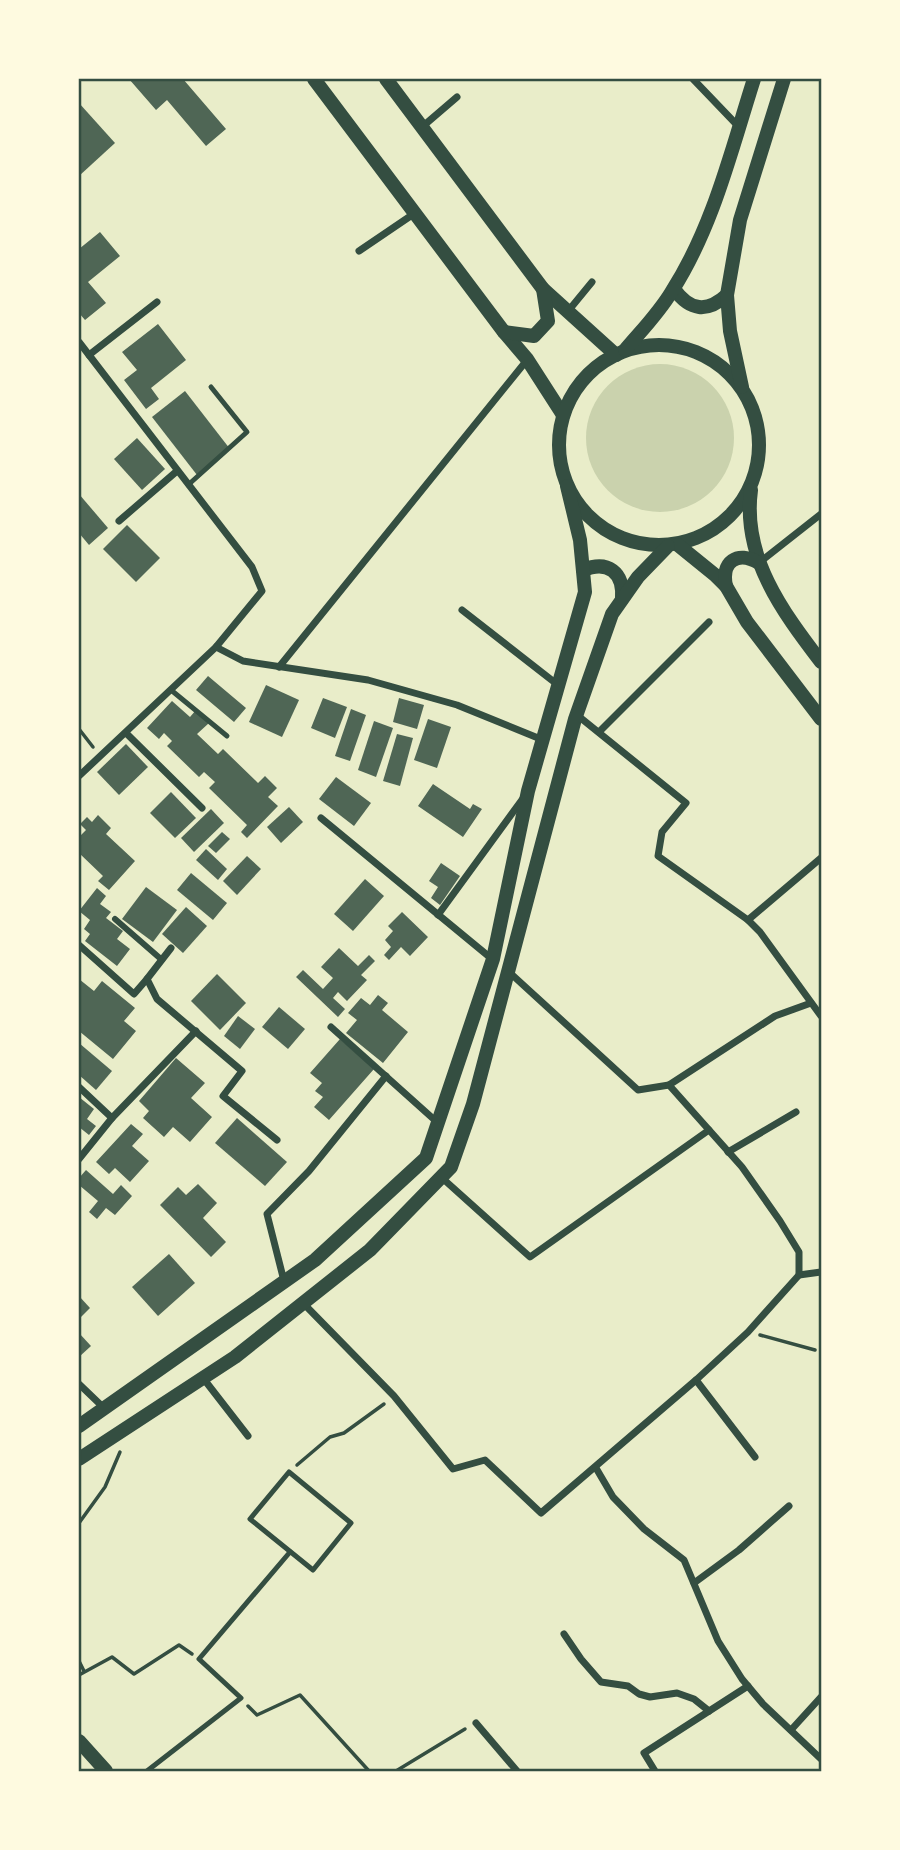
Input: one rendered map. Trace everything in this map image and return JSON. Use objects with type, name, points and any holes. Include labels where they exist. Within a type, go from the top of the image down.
[{"type":"main road","points":[[314,79],[527,359],[563,415]]},
{"type":"main road","points":[[621,353],[674,289],[691,259],[713,207],[754,79]]},
{"type":"main road","points":[[784,79],[740,220],[727,295],[730,331],[742,389],[756,419],[760,452],[748,513],[759,563],[780,602],[821,662]]},
{"type":"main road","points":[[393,81],[422,127],[543,289],[621,353]]},
{"type":"main road","points":[[504,332],[534,336],[548,321],[543,289]]},
{"type":"main road","points":[[674,289],[682,299],[693,306],[705,308],[718,304],[727,295]]},
{"type":"main road","points":[[79,1426],[315,1260],[426,1158],[493,960],[528,791],[585,592],[580,540],[560,463],[559,439],[563,415],[577,387],[598,365],[621,353],[657,344],[690,349],[720,365],[742,389]]},
{"type":"main road","points":[[567,486],[584,513],[608,533],[637,544],[673,545],[707,534],[734,513],[752,484]]},
{"type":"main road","points":[[673,545],[726,586],[747,622],[821,719]]},
{"type":"main road","points":[[79,1459],[234,1357],[303,1303],[370,1250],[450,1167],[473,1104],[577,715],[612,614],[638,577],[673,545]]},
{"type":"main road","points":[[726,586],[723,575],[728,564],[737,558],[749,557],[759,563]]},
{"type":"main road","points":[[583,570],[595,565],[607,567],[617,575],[623,586],[622,599]]},
{"type":"main road","points":[[79,1741],[106,1771]]},
{"type":"street","points":[[693,79],[739,126]]},
{"type":"street","points":[[422,127],[457,97]]},
{"type":"street","points":[[359,251],[415,213]]},
{"type":"street","points":[[569,310],[592,282]]},
{"type":"street","points":[[89,355],[157,302]]},
{"type":"street","points":[[79,342],[252,567],[262,591],[216,647],[79,776]]},
{"type":"street","points":[[279,667],[527,359]]},
{"type":"street","points":[[119,521],[177,471]]},
{"type":"street","points":[[759,563],[821,514]]},
{"type":"street","points":[[462,610],[558,686]]},
{"type":"street","points":[[599,732],[709,622]]},
{"type":"street","points":[[216,647],[243,662],[368,680],[457,705],[543,740]]},
{"type":"street","points":[[577,715],[686,803],[662,832],[658,856],[748,920],[760,932],[821,1016]]},
{"type":"street","points":[[126,733],[202,808]]},
{"type":"street","points":[[438,915],[528,791]]},
{"type":"street","points":[[321,818],[493,960]]},
{"type":"street","points":[[748,920],[821,858]]},
{"type":"street","points":[[115,919],[162,960]]},
{"type":"street","points":[[79,945],[134,994],[171,948]]},
{"type":"street","points":[[509,971],[638,1090],[669,1085],[775,1016],[811,1003]]},
{"type":"street","points":[[147,979],[157,999],[242,1071],[223,1096],[277,1140]]},
{"type":"street","points":[[331,1027],[438,1123]]},
{"type":"street","points":[[79,1158],[112,1118],[196,1031]]},
{"type":"street","points":[[285,1282],[267,1214],[309,1171],[386,1076]]},
{"type":"street","points":[[669,1085],[742,1167],[780,1221],[799,1252],[799,1275]]},
{"type":"street","points":[[79,1087],[112,1118]]},
{"type":"street","points":[[728,1152],[796,1112]]},
{"type":"street","points":[[441,1177],[530,1257],[709,1130]]},
{"type":"street","points":[[303,1303],[394,1396],[453,1469],[485,1460],[541,1513],[696,1380],[748,1332],[799,1275],[821,1272]]},
{"type":"street","points":[[203,1378],[248,1436]]},
{"type":"street","points":[[696,1380],[755,1457]]},
{"type":"street","points":[[79,1384],[104,1409]]},
{"type":"street","points":[[596,1468],[613,1497],[644,1529],[684,1560],[718,1641],[748,1686],[763,1704],[821,1759]]},
{"type":"street","points":[[694,1583],[739,1550],[789,1506]]},
{"type":"street","points":[[564,1634],[580,1659],[601,1682],[628,1686],[639,1694],[650,1696],[677,1693],[694,1699],[709,1711]]},
{"type":"street","points":[[655,1771],[644,1754],[748,1686]]},
{"type":"street","points":[[791,1730],[821,1697]]},
{"type":"street","points":[[476,1723],[517,1771]]},
{"type":"lane","points":[[188,485],[247,432],[211,387]]},
{"type":"lane","points":[[171,690],[227,736]]},
{"type":"lane","points":[[289,1472],[351,1523],[313,1570],[290,1552],[250,1519],[289,1472]]},
{"type":"lane","points":[[147,1771],[241,1699],[199,1659],[290,1552]]},
{"type":"path","points":[[79,729],[101,757]]},
{"type":"path","points":[[748,1332],[815,1350]]},
{"type":"path","points":[[289,1472],[330,1437],[344,1433],[394,1396]]},
{"type":"path","points":[[79,1523],[105,1487],[121,1449]]},
{"type":"path","points":[[79,1675],[112,1657],[134,1674],[180,1646],[199,1659]]},
{"type":"path","points":[[79,1661],[85,1672]]},
{"type":"path","points":[[241,1699],[257,1714],[300,1695],[369,1771]]},
{"type":"path","points":[[396,1771],[476,1723]]},
{"type":"green space","points":[[660,364],[688,370],[701,376],[712,386],[722,397],[728,410],[734,438],[728,466],[722,479],[712,490],[701,500],[688,506],[660,512],[632,506],[619,500],[608,490],[598,479],[592,466],[586,438],[592,410],[598,397],[608,386],[619,376],[632,370]]},
{"type":"building","points":[[129,79],[183,79],[226,129],[206,146],[167,100],[156,110]]},
{"type":"building","points":[[79,103],[115,143],[79,176]]},
{"type":"building","points":[[100,232],[120,256],[88,282],[106,303],[85,320],[79,313],[79,249]]},
{"type":"building","points":[[158,324],[186,360],[151,388],[159,399],[146,409],[124,380],[137,370],[122,352]]},
{"type":"building","points":[[185,391],[230,449],[197,475],[152,417]]},
{"type":"building","points":[[137,438],[165,469],[142,490],[114,459]]},
{"type":"building","points":[[79,494],[108,528],[89,545],[79,533]]},
{"type":"building","points":[[127,525],[160,558],[136,582],[103,549]]},
{"type":"building","points":[[208,676],[246,708],[234,722],[196,690]]},
{"type":"building","points":[[266,685],[299,700],[282,737],[249,722]]},
{"type":"building","points":[[323,698],[347,707],[335,738],[311,728]]},
{"type":"building","points":[[399,698],[424,705],[417,729],[393,722]]},
{"type":"building","points":[[172,701],[190,717],[196,710],[209,723],[197,734],[218,754],[223,749],[258,783],[265,776],[277,788],[268,797],[278,806],[247,838],[241,832],[247,825],[209,788],[215,782],[204,772],[199,777],[167,746],[172,741],[164,733],[159,739],[147,728]]},
{"type":"building","points":[[351,709],[366,715],[350,761],[335,756]]},
{"type":"building","points":[[428,719],[451,727],[437,768],[414,760]]},
{"type":"building","points":[[374,721],[393,728],[376,777],[358,770]]},
{"type":"building","points":[[397,734],[413,738],[400,786],[383,781]]},
{"type":"building","points":[[126,744],[148,767],[119,795],[97,772]]},
{"type":"building","points":[[336,777],[371,803],[354,826],[319,799]]},
{"type":"building","points":[[433,784],[470,809],[473,804],[482,809],[463,837],[418,806]]},
{"type":"building","points":[[171,792],[196,818],[175,838],[150,813]]},
{"type":"building","points":[[289,807],[303,822],[281,843],[267,827]]},
{"type":"building","points":[[211,809],[224,823],[194,852],[181,838]]},
{"type":"building","points":[[98,815],[111,828],[106,834],[135,861],[109,890],[98,881],[103,876],[79,853],[79,837],[86,830],[80,824],[87,817],[92,822]]},
{"type":"building","points":[[222,832],[230,839],[216,853],[208,846]]},
{"type":"building","points":[[206,849],[227,869],[218,880],[196,860]]},
{"type":"building","points":[[247,856],[261,869],[237,895],[223,881]]},
{"type":"building","points":[[441,863],[460,876],[440,905],[431,898],[438,887],[429,881]]},
{"type":"building","points":[[191,873],[227,903],[213,920],[177,890]]},
{"type":"building","points":[[365,879],[384,896],[353,931],[334,914]]},
{"type":"building","points":[[146,887],[177,910],[153,942],[122,919]]},
{"type":"building","points":[[97,888],[106,896],[100,904],[111,912],[106,918],[123,931],[117,939],[130,949],[117,966],[85,941],[90,934],[84,929],[90,920],[79,911]]},
{"type":"building","points":[[186,907],[207,926],[183,953],[162,934]]},
{"type":"building","points":[[402,912],[428,937],[410,956],[401,947],[389,960],[384,955],[391,947],[385,940],[393,931],[388,926]]},
{"type":"building","points":[[339,948],[358,966],[369,955],[375,961],[361,975],[367,980],[347,1001],[338,992],[333,998],[345,1009],[338,1017],[296,977],[303,970],[323,989],[333,978],[321,967]]},
{"type":"building","points":[[217,974],[246,1003],[220,1030],[191,1001]]},
{"type":"building","points":[[79,979],[94,991],[102,981],[135,1008],[124,1021],[136,1031],[113,1059],[79,1031]]},
{"type":"building","points":[[378,995],[388,1003],[382,1010],[408,1032],[383,1063],[346,1033],[357,1020],[348,1013],[361,998],[370,1005]]},
{"type":"building","points":[[279,1007],[305,1029],[288,1049],[262,1027]]},
{"type":"building","points":[[238,1016],[255,1029],[240,1049],[224,1036]]},
{"type":"building","points":[[340,1039],[374,1069],[329,1120],[314,1107],[323,1097],[315,1091],[322,1083],[310,1073]]},
{"type":"building","points":[[79,1043],[112,1071],[96,1090],[79,1075]]},
{"type":"building","points":[[176,1058],[205,1083],[191,1098],[212,1117],[190,1142],[173,1127],[164,1137],[143,1118],[149,1111],[139,1101]]},
{"type":"building","points":[[79,1097],[94,1109],[87,1119],[96,1126],[89,1135],[79,1127]]},
{"type":"building","points":[[237,1118],[287,1162],[265,1186],[215,1143]]},
{"type":"building","points":[[131,1124],[143,1134],[132,1146],[149,1161],[130,1182],[115,1168],[109,1174],[96,1162]]},
{"type":"building","points":[[86,1170],[113,1194],[121,1185],[132,1196],[115,1215],[106,1208],[97,1219],[89,1212],[98,1201],[79,1185],[79,1178]]},
{"type":"building","points":[[198,1184],[217,1203],[203,1218],[226,1242],[211,1257],[160,1205],[178,1187],[186,1195]]},
{"type":"building","points":[[169,1254],[195,1283],[158,1316],[132,1287]]},
{"type":"building","points":[[79,1296],[90,1308],[79,1319]]},
{"type":"building","points":[[79,1333],[91,1346],[79,1357]]}]
